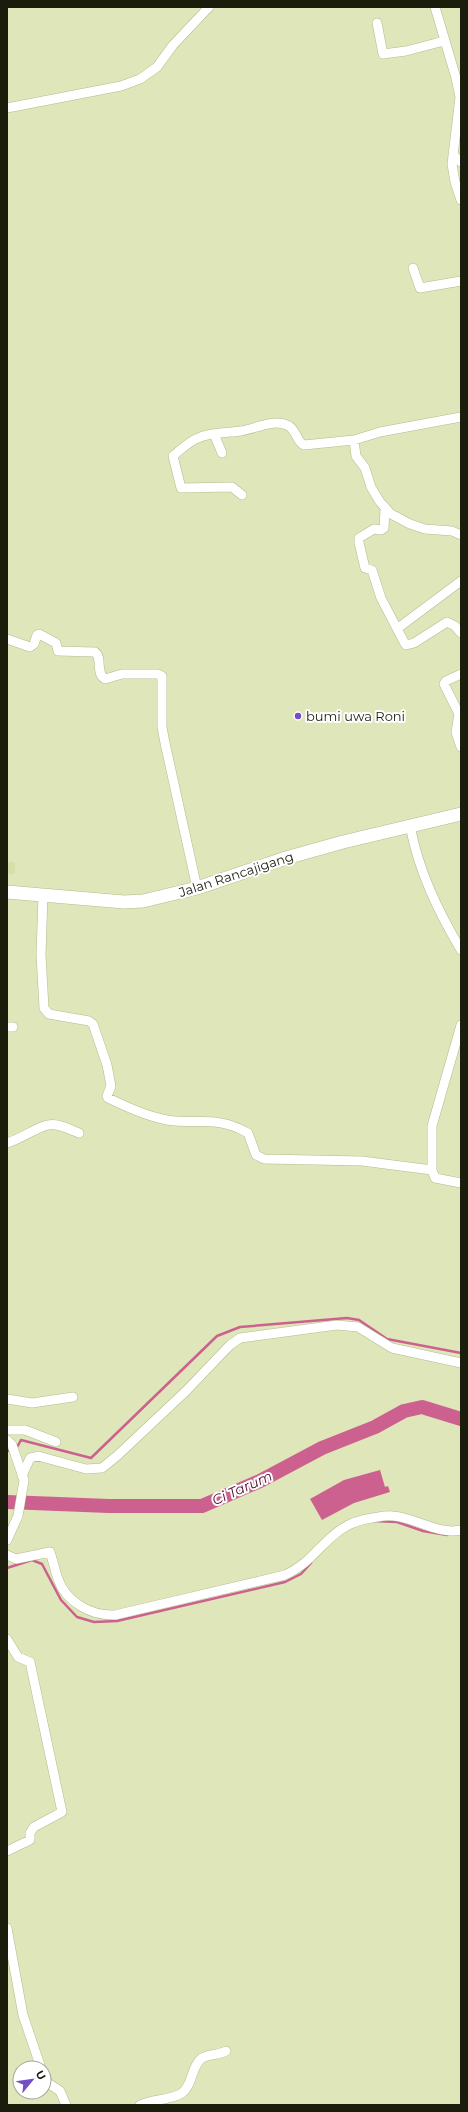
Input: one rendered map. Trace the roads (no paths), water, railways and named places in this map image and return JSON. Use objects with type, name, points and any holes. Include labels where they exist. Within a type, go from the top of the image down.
[{"type":"main road","name":"Jalan Rancajigang","points":[[7,892],[132,902],[197,888],[286,858],[410,825],[461,814]]},
{"type":"street","points":[[7,108],[121,86],[140,79],[157,67],[173,45],[208,7]]},
{"type":"street","points":[[435,7],[456,78],[460,97],[453,155],[453,175],[461,200]]},
{"type":"street","points":[[377,23],[383,54],[406,51],[444,41]]},
{"type":"street","points":[[453,155],[461,162]]},
{"type":"street","points":[[413,268],[420,288],[461,281]]},
{"type":"street","points":[[242,495],[232,487],[180,487],[173,456],[197,438],[214,434],[244,431],[266,425],[284,424],[293,429],[304,445],[354,440],[380,432],[461,417]]},
{"type":"street","points":[[214,434],[222,453]]},
{"type":"street","points":[[354,440],[356,456],[365,468],[369,484],[376,497],[385,508],[397,518],[410,524],[461,535]]},
{"type":"street","points":[[385,508],[384,528],[381,530],[374,529],[366,533],[359,538],[359,543],[365,568],[372,570],[381,598],[406,644],[409,645],[447,622],[455,626],[461,633]]},
{"type":"street","points":[[398,628],[461,581]]},
{"type":"street","points":[[7,639],[30,647],[34,644],[37,635],[40,634],[56,644],[58,651],[96,652],[100,673],[105,679],[130,674],[158,674],[162,676],[162,727],[197,888]]},
{"type":"street","points":[[461,674],[444,683],[459,714],[456,732],[461,747]]},
{"type":"street","points":[[410,825],[425,879],[448,928],[461,950]]},
{"type":"street","points":[[44,895],[41,956],[44,1008],[49,1014],[89,1021],[93,1024],[107,1066],[110,1086],[107,1096],[108,1098],[134,1110],[167,1120],[222,1122],[248,1133],[256,1155],[264,1160],[362,1161],[432,1170]]},
{"type":"street","points":[[461,1025],[433,1120],[432,1170],[435,1178],[461,1182]]},
{"type":"street","points":[[7,1142],[19,1139],[47,1125],[58,1126],[79,1133]]},
{"type":"street","points":[[22,1476],[30,1458],[38,1456],[86,1469],[102,1468],[124,1450],[186,1391],[230,1345],[240,1338],[337,1325],[358,1327],[392,1348],[461,1363]]},
{"type":"street","points":[[7,1399],[32,1403],[73,1397]]},
{"type":"street","points":[[7,1430],[25,1430],[56,1442]]},
{"type":"street","points":[[7,1540],[18,1516],[23,1487],[22,1476],[9,1442]]},
{"type":"street","points":[[7,1555],[16,1559],[51,1556],[60,1584],[74,1601],[92,1612],[114,1615],[285,1576],[298,1568],[339,1529],[359,1520],[393,1516],[444,1530],[461,1530]]},
{"type":"street","points":[[7,1639],[18,1657],[30,1662],[62,1812],[34,1827],[30,1832],[30,1840],[26,1844],[7,1851]]},
{"type":"street","points":[[7,1928],[23,2015],[37,2060]]},
{"type":"street","points":[[140,2105],[150,2100],[180,2094],[186,2089],[193,2071],[201,2060],[226,2052]]},
{"type":"street","points":[[52,2086],[60,2091],[66,2105]]},
{"type":"waterway","points":[[7,1451],[16,1449],[21,1440],[91,1458],[217,1336],[240,1327],[347,1318],[359,1320],[387,1339],[461,1353]]},
{"type":"waterway","name":"Ci Tarum","points":[[7,1502],[109,1506],[202,1506],[260,1481],[322,1448],[375,1427],[404,1411],[422,1407],[461,1419]]},
{"type":"waterway","points":[[375,1521],[397,1522],[423,1531],[447,1535]]},
{"type":"waterway","points":[[7,1568],[32,1560],[42,1564],[61,1600],[77,1617],[94,1622],[117,1621],[285,1582],[301,1574],[311,1563]]},
{"type":"place","name":"bumi uwa Roni","points":[[298,716]]}]
